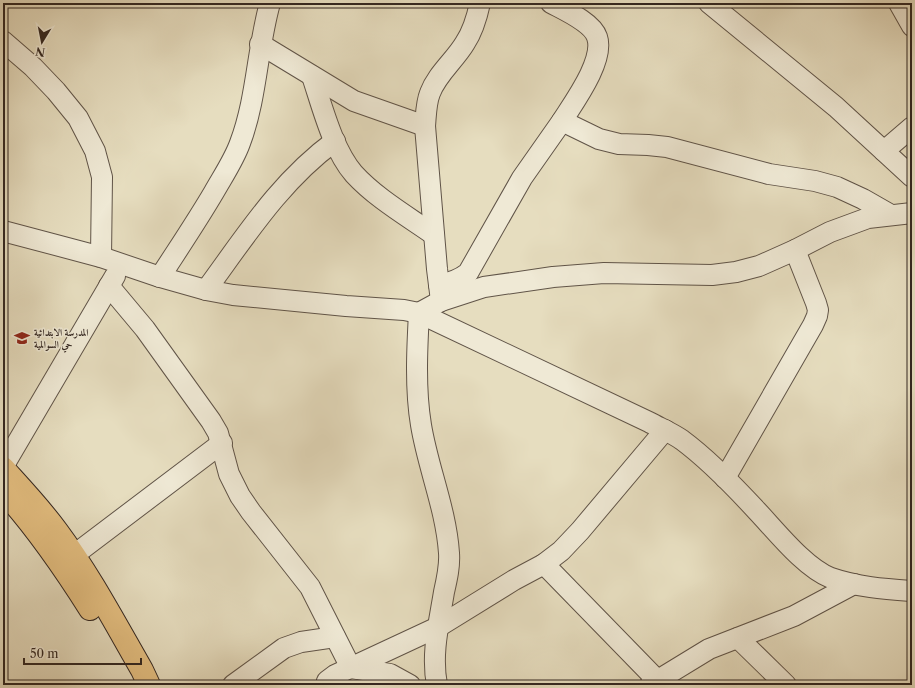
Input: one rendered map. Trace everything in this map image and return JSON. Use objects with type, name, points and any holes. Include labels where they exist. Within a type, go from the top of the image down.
[{"type":"main road","points":[[3,468],[42,512],[74,555],[104,604],[149,685]]},
{"type":"main road","points":[[4,494],[19,508],[72,581],[103,630],[133,685]]},
{"type":"street","points":[[160,277],[203,210],[240,144],[248,119],[260,44],[270,3]]},
{"type":"street","points":[[440,293],[425,126],[427,107],[430,93],[436,82],[466,42],[474,26],[480,3]]},
{"type":"street","points":[[437,685],[434,658],[449,554],[446,532],[421,425],[418,346],[419,313],[453,282],[461,279],[468,273],[522,178],[586,83],[599,47],[597,37],[591,28],[580,19],[551,3]]},
{"type":"street","points":[[709,3],[836,107],[912,177]]},
{"type":"street","points":[[899,3],[912,26]]},
{"type":"street","points":[[3,41],[33,67],[56,91],[78,118],[95,151],[102,177],[101,257]]},
{"type":"street","points":[[260,44],[354,101],[425,126]]},
{"type":"street","points":[[312,76],[335,141],[341,155],[353,173],[378,196],[434,234]]},
{"type":"street","points":[[562,120],[594,136],[613,142],[667,147],[768,174],[797,178],[837,187],[863,199],[891,215]]},
{"type":"street","points":[[884,151],[912,127]]},
{"type":"street","points":[[206,290],[277,194],[311,160],[335,141]]},
{"type":"street","points":[[440,293],[554,277],[604,274],[712,275],[736,272],[759,266],[830,232],[868,218],[912,213]]},
{"type":"street","points":[[3,231],[101,257],[160,277],[206,290],[233,295],[404,310],[419,313],[681,439],[714,466],[780,537],[808,564],[830,578],[854,584],[912,591]]},
{"type":"street","points":[[725,478],[816,320],[818,310],[816,303],[795,250]]},
{"type":"street","points":[[3,468],[122,264]]},
{"type":"street","points":[[109,286],[145,329],[204,410],[218,433],[222,443],[229,474],[240,496],[310,587],[351,668]]},
{"type":"street","points":[[326,685],[327,681],[335,675],[438,627],[514,580],[544,564],[561,551],[580,531],[665,430]]},
{"type":"street","points":[[74,555],[222,443]]},
{"type":"street","points":[[544,564],[653,683],[709,649],[794,616],[854,584]]},
{"type":"street","points":[[233,685],[284,648],[301,642],[335,637]]},
{"type":"street","points":[[738,638],[786,685]]},
{"type":"street","points":[[351,668],[390,674],[410,685]]},
{"type":"place","name":"المدرسة الابتدائية حي السوالمية","points":[[22,338]]}]
